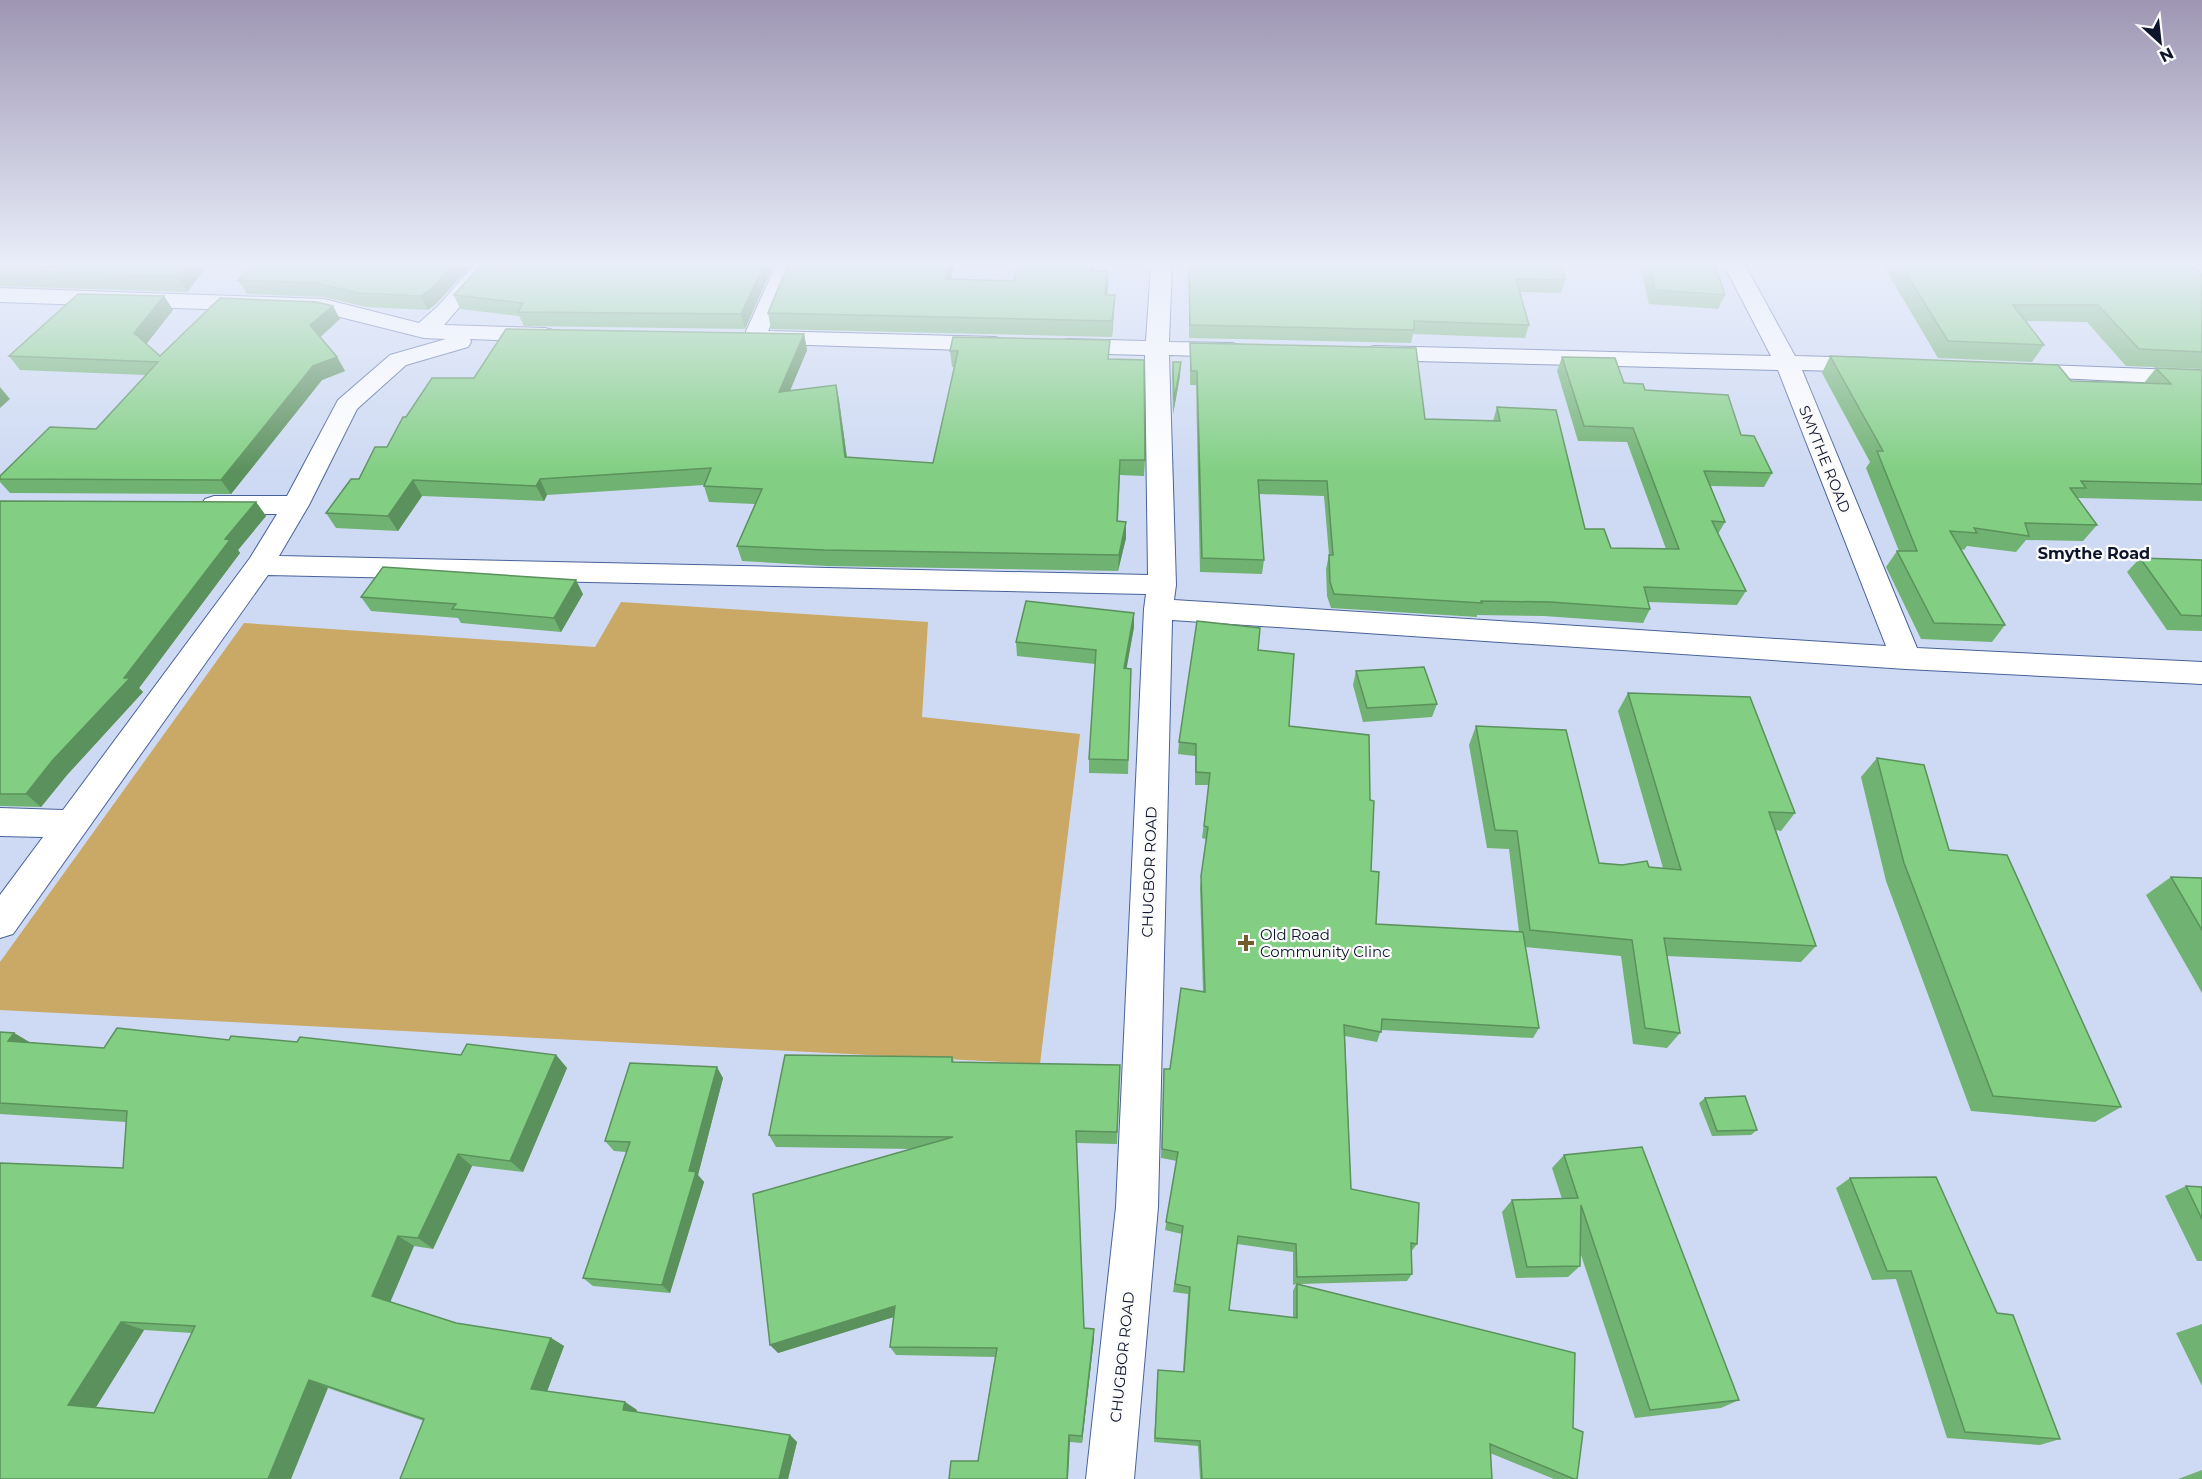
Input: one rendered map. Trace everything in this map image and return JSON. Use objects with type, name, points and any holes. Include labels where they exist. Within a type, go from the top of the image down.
[{"type":"street","points":[[0,923],[260,565],[296,505],[347,405],[398,360],[490,334]]},
{"type":"street","points":[[491,334],[571,336]]},
{"type":"street","points":[[745,334],[743,338],[1015,345]]},
{"type":"street","name":"CHUGBOR ROAD","points":[[1110,1479],[1137,1207],[1160,597],[1158,334]]},
{"type":"street","name":"SMYTHE ROAD","points":[[1772,334],[1786,361],[1906,658]]},
{"type":"street","points":[[1050,346],[1252,350]]},
{"type":"street","points":[[1347,352],[1786,361],[1893,366]]},
{"type":"street","points":[[2000,370],[2202,378]]},
{"type":"street","points":[[189,505],[296,505]]},
{"type":"street","points":[[260,565],[1160,597],[1906,658],[2202,673]]},
{"type":"street","points":[[0,822],[73,824]]},
{"type":"shaded area","points":[[621,602],[928,622],[922,717],[1080,734],[1040,1064],[0,1010],[0,962],[244,623],[595,647]]},
{"type":"building","points":[[33,334],[135,334],[160,356],[183,334],[318,334],[337,357],[313,366],[221,480],[0,479],[0,476],[50,427],[96,429],[158,362],[9,356]]},
{"type":"building","points":[[503,334],[804,334],[779,392],[836,385],[845,457],[933,463],[958,351],[950,351],[953,337],[1110,340],[1108,359],[1144,360],[1145,460],[1120,460],[1117,521],[1126,522],[1119,555],[824,550],[737,546],[762,489],[704,486],[711,468],[540,479],[536,486],[413,480],[388,516],[326,513],[351,479],[359,479],[375,447],[387,447],[403,417],[406,417],[432,378],[474,378]]},
{"type":"building","points":[[1944,334],[2035,334],[2044,345],[1948,341]]},
{"type":"building","points":[[2125,334],[2202,334],[2202,352],[2139,349]]},
{"type":"building","points":[[1190,343],[1416,348],[1425,419],[1500,421],[1497,407],[1556,410],[1585,529],[1604,529],[1611,548],[1679,549],[1633,428],[1584,426],[1562,357],[1615,358],[1624,383],[1643,384],[1645,390],[1728,395],[1741,435],[1754,436],[1772,473],[1704,471],[1725,522],[1712,521],[1746,591],[1644,587],[1650,609],[1550,602],[1481,601],[1482,603],[1334,594],[1330,582],[1329,555],[1333,555],[1327,481],[1258,480],[1264,560],[1202,558],[1197,371],[1191,371]]},
{"type":"building","points":[[1830,356],[2058,365],[2071,381],[2171,384],[2156,368],[2202,370],[2202,484],[2081,481],[2086,488],[2070,488],[2097,525],[2025,523],[2029,536],[1974,528],[1977,533],[1950,531],[2005,625],[1934,623],[1897,551],[1917,551],[1877,451],[1883,451]]},
{"type":"building","points":[[1173,362],[1181,362],[1174,400]]},
{"type":"building","points":[[0,501],[256,502],[225,539],[230,540],[124,678],[130,678],[52,761],[26,794],[0,794]]},
{"type":"building","points":[[2140,558],[2202,560],[2202,616],[2181,615]]},
{"type":"building","points":[[383,567],[576,580],[554,618],[452,609],[456,604],[361,597]]},
{"type":"building","points":[[1026,601],[1134,613],[1124,668],[1131,669],[1128,760],[1089,759],[1096,650],[1016,642]]},
{"type":"building","points":[[1197,621],[1260,628],[1258,650],[1294,654],[1289,726],[1369,735],[1370,800],[1374,801],[1371,871],[1379,872],[1376,924],[1523,932],[1539,1028],[1382,1019],[1381,1032],[1344,1025],[1351,1189],[1419,1203],[1417,1244],[1411,1243],[1412,1274],[1297,1277],[1296,1244],[1238,1236],[1229,1310],[1297,1318],[1297,1284],[1575,1353],[1573,1428],[1583,1432],[1577,1479],[1490,1444],[1492,1479],[1202,1479],[1200,1441],[1155,1438],[1158,1370],[1184,1372],[1190,1287],[1175,1284],[1183,1226],[1166,1222],[1178,1152],[1162,1149],[1164,1069],[1170,1069],[1181,988],[1205,992],[1201,876],[1208,827],[1204,826],[1210,773],[1196,772],[1196,744],[1179,742]]},
{"type":"building","points":[[1424,667],[1437,704],[1367,708],[1356,671]]},
{"type":"building","points":[[1628,693],[1750,697],[1795,813],[1769,812],[1816,946],[1664,938],[1680,1033],[1645,1028],[1632,940],[1530,930],[1517,831],[1495,830],[1476,726],[1566,730],[1599,863],[1622,865],[1647,861],[1649,867],[1681,870]]},
{"type":"building","points":[[1877,758],[1924,765],[1949,850],[2007,855],[2121,1107],[1993,1096],[1904,863]]},
{"type":"building","points":[[2171,877],[2202,878],[2202,930]]},
{"type":"building","points":[[117,1028],[229,1040],[231,1036],[297,1042],[300,1037],[461,1055],[467,1044],[556,1055],[510,1161],[458,1154],[418,1238],[398,1236],[372,1296],[456,1323],[551,1338],[531,1389],[625,1402],[623,1410],[790,1435],[779,1479],[400,1479],[424,1419],[309,1380],[268,1479],[0,1479],[0,1163],[123,1168],[127,1111],[0,1103],[0,1032],[14,1033],[8,1041],[104,1048]],"holes":[[[121,1322],[195,1326],[154,1413],[68,1405]]]},
{"type":"building","points":[[785,1055],[952,1057],[952,1062],[1120,1065],[1117,1132],[1076,1131],[1084,1328],[1094,1329],[1082,1436],[1069,1435],[1067,1479],[949,1479],[951,1461],[978,1461],[997,1348],[890,1347],[895,1306],[770,1345],[753,1194],[953,1137],[769,1135]]},
{"type":"building","points":[[630,1063],[717,1067],[689,1171],[696,1172],[662,1285],[583,1278],[630,1142],[605,1141]]},
{"type":"building","points":[[1745,1096],[1757,1130],[1717,1131],[1705,1098]]},
{"type":"building","points":[[1642,1147],[1739,1400],[1650,1410],[1581,1205],[1580,1266],[1527,1267],[1512,1200],[1578,1198],[1564,1155]]},
{"type":"building","points":[[1936,1177],[1997,1313],[2013,1315],[2060,1439],[1965,1432],[1911,1271],[1887,1271],[1850,1178]]},
{"type":"building","points":[[2186,1186],[2202,1187],[2202,1219]]},
{"type":"place","name":"Old Road Community Clinc","points":[[1246,943]]},
{"type":"district","name":"Smythe Road","points":[[2094,553]]}]
